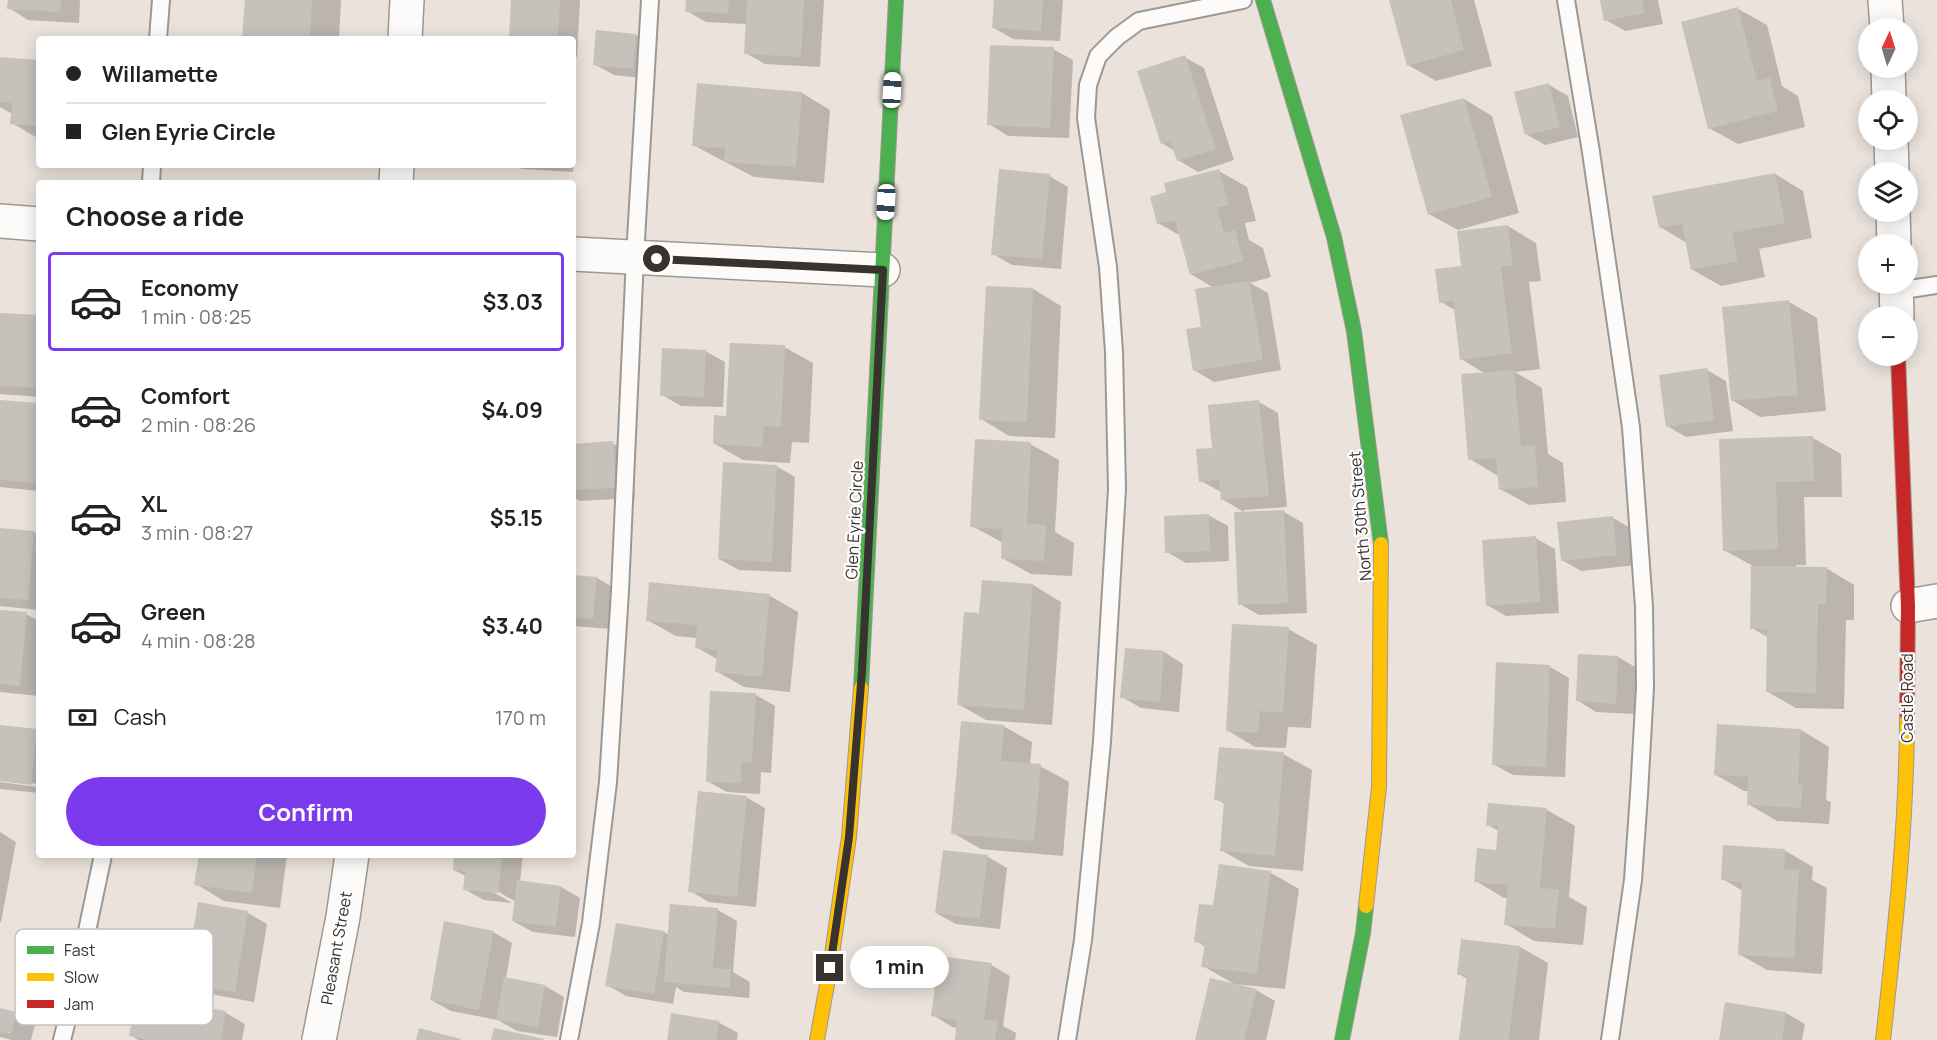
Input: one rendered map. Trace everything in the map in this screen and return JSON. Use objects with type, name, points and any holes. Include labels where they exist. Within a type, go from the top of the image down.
[{"type":"street","points":[[405,36],[407,0]]},
{"type":"street","name":"Glen Eyrie Circle","points":[[817,1040],[849,837],[862,671],[896,0]]},
{"type":"street","name":"North 30th Street","points":[[1263,0],[1334,237],[1354,331],[1368,426],[1382,553],[1379,787],[1364,933],[1342,1040]]},
{"type":"street","points":[[1886,0],[1887,18]]},
{"type":"street","points":[[0,221],[36,224]]},
{"type":"street","points":[[576,254],[883,270]]},
{"type":"street","name":"Castle Road","points":[[1882,1040],[1894,938],[1922,603],[1900,366]]},
{"type":"street","name":"Pleasant Street","points":[[319,1040],[343,917],[352,858]]},
{"type":"lane","points":[[158,36],[160,0]]},
{"type":"lane","points":[[569,1040],[591,923],[608,782],[650,0]]},
{"type":"lane","points":[[1067,1040],[1083,940],[1101,754],[1117,489],[1113,331],[1108,267],[1086,118],[1088,85],[1098,56],[1117,37],[1139,21],[1243,0]]},
{"type":"lane","points":[[1566,0],[1591,152],[1631,427],[1644,607],[1645,687],[1633,880],[1610,1040]]},
{"type":"lane","points":[[1896,297],[1937,285]]},
{"type":"lane","points":[[87,929],[102,858]]},
{"type":"lane","points":[[62,1040],[66,1025]]},
{"type":"building","points":[[8,0],[61,0],[60,12],[7,9]]},
{"type":"building","points":[[245,0],[312,0],[310,36],[242,36]]},
{"type":"building","points":[[511,0],[560,0],[558,36],[509,36]]},
{"type":"building","points":[[686,0],[729,0],[728,13],[685,12]]},
{"type":"building","points":[[747,0],[804,0],[801,57],[744,54]]},
{"type":"building","points":[[994,0],[1043,0],[1041,31],[992,28]]},
{"type":"building","points":[[1389,0],[1451,0],[1464,50],[1407,66]]},
{"type":"building","points":[[1600,0],[1642,0],[1644,13],[1604,21]]},
{"type":"building","points":[[1738,7],[1757,81],[1770,78],[1778,111],[1708,129],[1681,22]]},
{"type":"building","points":[[596,30],[636,34],[633,69],[593,65]]},
{"type":"building","points":[[990,45],[1054,47],[1050,128],[987,125]]},
{"type":"building","points":[[1185,55],[1216,149],[1177,161],[1170,141],[1161,144],[1137,71]]},
{"type":"building","points":[[0,57],[36,60],[36,126],[10,124],[12,103],[0,102]]},
{"type":"building","points":[[697,83],[802,92],[796,167],[724,162],[725,148],[692,146]]},
{"type":"building","points":[[1549,83],[1560,127],[1525,135],[1514,92]]},
{"type":"building","points":[[1464,98],[1492,197],[1428,215],[1400,115]]},
{"type":"building","points":[[999,169],[1050,174],[1042,259],[991,255]]},
{"type":"building","points":[[1219,169],[1229,205],[1217,207],[1224,233],[1235,230],[1243,261],[1190,275],[1175,220],[1157,224],[1150,197],[1166,192],[1164,183]]},
{"type":"building","points":[[1775,173],[1785,223],[1732,233],[1738,261],[1691,270],[1682,224],[1659,228],[1652,196]]},
{"type":"building","points":[[1508,225],[1513,265],[1501,267],[1512,353],[1460,360],[1453,301],[1439,303],[1435,269],[1461,266],[1457,231]]},
{"type":"building","points":[[1249,281],[1263,360],[1193,371],[1186,329],[1201,327],[1195,289]]},
{"type":"building","points":[[986,286],[1033,288],[1027,422],[979,420]]},
{"type":"building","points":[[1789,300],[1798,395],[1731,401],[1722,307]]},
{"type":"building","points":[[0,313],[36,315],[36,388],[0,386]]},
{"type":"building","points":[[730,343],[785,345],[781,427],[764,426],[762,447],[713,444],[714,415],[726,416]]},
{"type":"building","points":[[662,348],[706,350],[704,397],[660,396]]},
{"type":"building","points":[[1707,368],[1714,420],[1666,427],[1659,375]]},
{"type":"building","points":[[1514,370],[1521,446],[1535,445],[1538,487],[1499,490],[1496,458],[1468,460],[1461,374]]},
{"type":"building","points":[[0,400],[36,403],[36,483],[0,480]]},
{"type":"building","points":[[1259,400],[1269,496],[1221,500],[1219,480],[1199,482],[1196,449],[1212,448],[1208,405]]},
{"type":"building","points":[[1813,436],[1814,481],[1776,482],[1778,549],[1723,551],[1719,439]]},
{"type":"building","points":[[975,439],[1031,442],[1027,524],[1046,525],[1044,561],[1001,559],[1002,529],[970,527]]},
{"type":"building","points":[[613,441],[616,488],[576,490],[576,444]]},
{"type":"building","points":[[723,462],[777,465],[772,562],[718,559]]},
{"type":"building","points":[[1284,510],[1288,603],[1238,605],[1234,512]]},
{"type":"building","points":[[1209,514],[1210,551],[1165,553],[1164,516]]},
{"type":"building","points":[[1613,516],[1617,555],[1561,561],[1557,522]]},
{"type":"building","points":[[0,528],[34,531],[28,600],[0,598]]},
{"type":"building","points":[[1536,536],[1540,602],[1486,606],[1482,540]]},
{"type":"building","points":[[1751,566],[1827,567],[1826,605],[1818,604],[1816,693],[1766,692],[1767,629],[1750,629]]},
{"type":"building","points":[[576,575],[597,577],[593,619],[576,618]]},
{"type":"building","points":[[982,580],[1033,584],[1024,710],[957,705],[964,612],[979,613]]},
{"type":"building","points":[[649,582],[770,594],[762,677],[715,672],[717,650],[695,648],[697,625],[646,621]]},
{"type":"building","points":[[0,610],[27,612],[20,686],[0,684]]},
{"type":"building","points":[[1232,624],[1289,627],[1283,713],[1260,711],[1258,733],[1226,731]]},
{"type":"building","points":[[1125,648],[1164,651],[1160,702],[1120,698]]},
{"type":"building","points":[[1578,654],[1618,656],[1616,704],[1576,701]]},
{"type":"building","points":[[1496,662],[1550,665],[1546,767],[1492,765]]},
{"type":"building","points":[[710,691],[756,693],[752,763],[742,762],[741,783],[706,782]]},
{"type":"building","points":[[961,721],[1004,725],[1001,761],[1041,764],[1034,841],[951,834]]},
{"type":"building","points":[[1717,724],[1801,729],[1798,784],[1803,785],[1801,808],[1747,805],[1748,777],[1714,775]]},
{"type":"building","points":[[0,725],[36,729],[31,785],[0,781]]},
{"type":"building","points":[[1219,747],[1284,752],[1275,856],[1220,851],[1224,801],[1214,800]]},
{"type":"building","points":[[698,791],[747,796],[737,897],[688,892]]},
{"type":"building","points":[[1488,803],[1547,808],[1540,888],[1559,889],[1555,929],[1504,925],[1508,885],[1474,882],[1477,848],[1496,850],[1498,826],[1486,826]]},
{"type":"building","points":[[1723,845],[1785,849],[1784,869],[1799,870],[1794,958],[1738,955],[1742,882],[1721,880]]},
{"type":"building","points":[[943,850],[988,855],[980,919],[935,913]]},
{"type":"building","points":[[198,858],[257,858],[252,893],[194,885]]},
{"type":"building","points":[[454,858],[502,858],[498,893],[463,890],[465,872],[453,870]]},
{"type":"building","points":[[1219,864],[1271,871],[1257,974],[1201,967],[1205,943],[1194,942],[1199,904],[1213,905]]},
{"type":"building","points":[[517,880],[561,886],[556,927],[512,921]]},
{"type":"building","points":[[198,902],[248,911],[235,992],[213,988],[213,929],[193,929]]},
{"type":"building","points":[[670,904],[718,908],[713,968],[731,969],[730,988],[664,982]]},
{"type":"building","points":[[444,921],[494,931],[479,1010],[430,1000]]},
{"type":"building","points":[[616,923],[664,931],[654,994],[605,986]]},
{"type":"building","points":[[1461,939],[1520,946],[1509,1040],[1459,1040],[1467,975],[1457,975]]},
{"type":"building","points":[[939,956],[992,963],[984,1019],[998,1021],[995,1040],[955,1040],[957,1020],[931,1016]]},
{"type":"building","points":[[504,977],[545,985],[538,1027],[496,1020]]},
{"type":"building","points":[[1210,978],[1257,989],[1244,1040],[1195,1040]]},
{"type":"building","points":[[1725,1002],[1786,1012],[1782,1040],[1719,1040]]},
{"type":"building","points":[[0,1008],[15,1012],[11,1034],[0,1032]]},
{"type":"building","points":[[213,1009],[226,1011],[221,1040],[148,1040],[129,1036],[131,1025],[213,1025]]},
{"type":"building","points":[[671,1013],[719,1021],[716,1040],[667,1040]]},
{"type":"building","points":[[419,1028],[461,1039],[461,1040],[416,1040]]},
{"type":"building","points":[[494,1028],[544,1039],[491,1040]]},
{"type":"traffic: fast","points":[[861,688],[896,0]]},
{"type":"traffic: fast","points":[[1263,0],[1334,237],[1354,331],[1381,544]]},
{"type":"traffic: fast","points":[[1342,1040],[1363,933],[1366,906]]},
{"type":"traffic: slow","points":[[1366,906],[1379,787],[1381,544]]},
{"type":"traffic: slow","points":[[817,1040],[849,837],[861,688]]},
{"type":"traffic: slow","points":[[1883,1040],[1903,837],[1907,714]]},
{"type":"traffic: jam","points":[[1898,366],[1908,606],[1907,714]]},
{"type":"route","points":[[657,259],[883,270],[862,671],[849,837],[830,968]]}]
